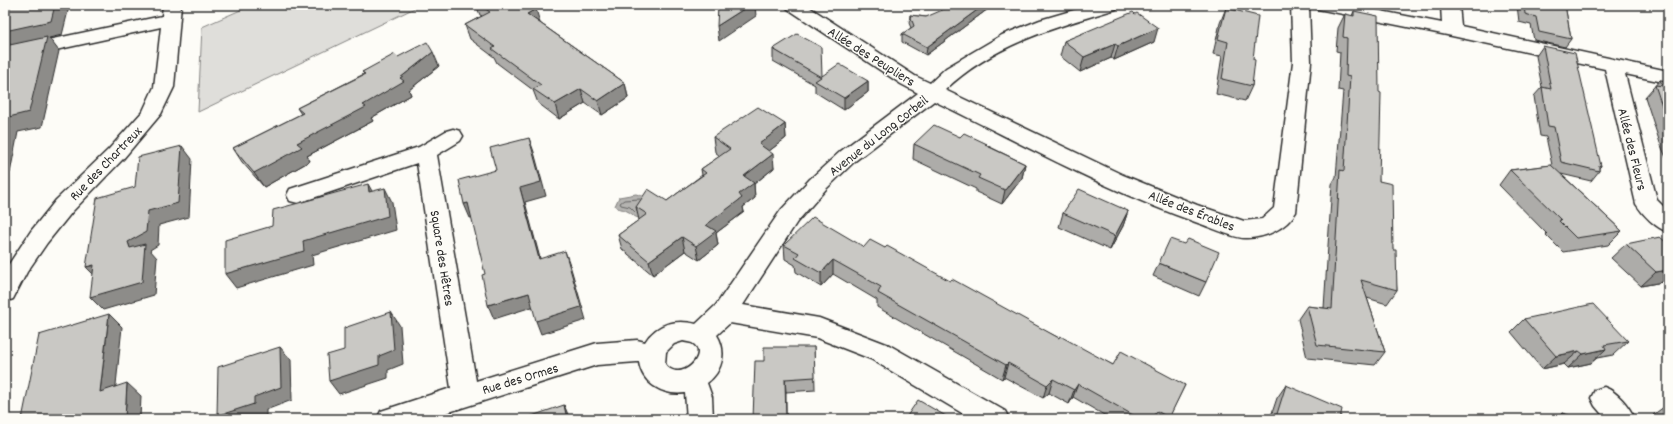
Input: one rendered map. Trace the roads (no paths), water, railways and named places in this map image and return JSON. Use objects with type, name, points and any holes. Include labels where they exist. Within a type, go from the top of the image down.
[{"type":"street","name":"Allée des Peupliers","points":[[794,5],[908,80],[932,92]]},
{"type":"street","name":"Avenue du Long Corbeil","points":[[701,335],[725,312],[789,216],[818,184],[848,156],[932,92],[953,72],[1008,40],[1046,24],[1110,5]]},
{"type":"street","name":"Allée des Érables","points":[[932,92],[1052,151],[1189,211],[1244,230],[1268,226],[1285,212],[1302,62],[1300,5]]},
{"type":"street","points":[[1323,5],[1452,30],[1668,77]]},
{"type":"street","points":[[1450,5],[1452,30]]},
{"type":"street","points":[[5,55],[171,12]]},
{"type":"street","name":"Rue des Chartreux","points":[[5,292],[23,260],[64,206],[116,154],[151,114],[164,87],[171,12]]},
{"type":"street","name":"Allée des Fleurs","points":[[1613,65],[1647,204],[1668,224]]},
{"type":"street","points":[[298,195],[426,152],[453,136]]},
{"type":"street","name":"Square des Hêtres","points":[[426,152],[465,395]]},
{"type":"street","points":[[725,312],[819,328],[880,352],[996,419]]},
{"type":"street","points":[[683,331],[701,335],[712,349],[708,366],[701,374],[693,379],[673,382],[664,380],[657,375],[651,360],[656,344],[664,337],[683,331]]},
{"type":"street","name":"Rue des Ormes","points":[[390,419],[597,354],[637,351],[652,353]]},
{"type":"street","points":[[693,379],[699,397],[700,419]]},
{"type":"street","points":[[1604,398],[1622,419]]},
{"type":"water","points":[[636,194],[652,199],[646,217],[637,217],[615,206],[619,197]]}]
